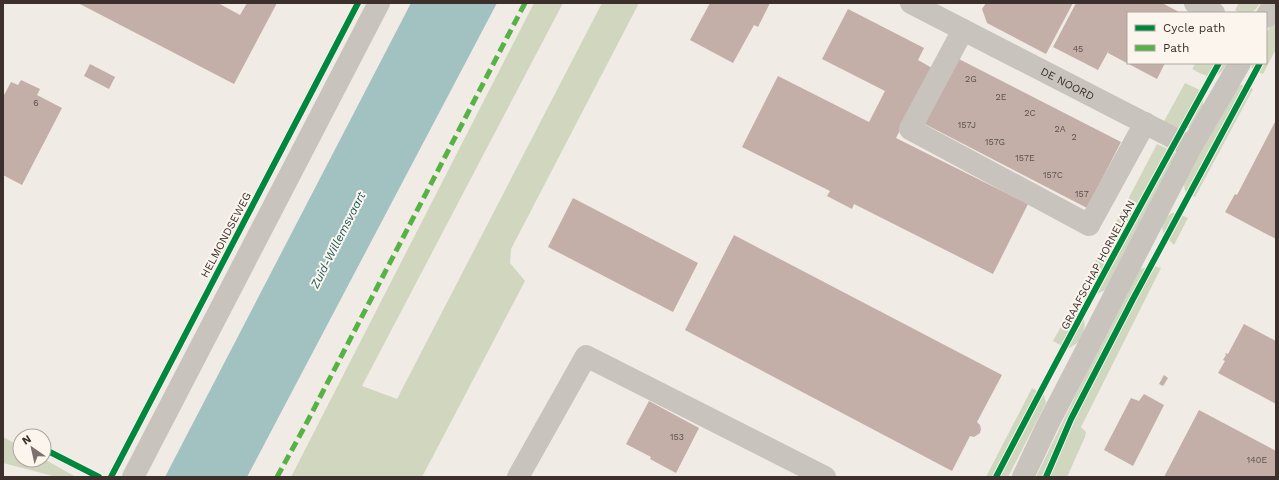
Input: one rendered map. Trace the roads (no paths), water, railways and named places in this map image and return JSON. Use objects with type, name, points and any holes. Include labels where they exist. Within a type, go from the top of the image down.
[{"type":"street","points":[[133,477],[379,3]]},
{"type":"street","name":"DE NOORD","points":[[911,3],[948,11],[963,30],[1191,147]]},
{"type":"street","points":[[1195,3],[1212,12]]},
{"type":"street","points":[[1267,15],[1274,3]]},
{"type":"street","points":[[963,30],[910,129],[1089,225],[1145,123]]},
{"type":"street","points":[[1023,477],[1047,426],[1191,147],[1239,64]]},
{"type":"street","points":[[518,477],[586,356],[811,474]]},
{"type":"water","name":"Zuid-Willemsvaart","points":[[411,3],[497,3],[247,477],[165,477]]}]
